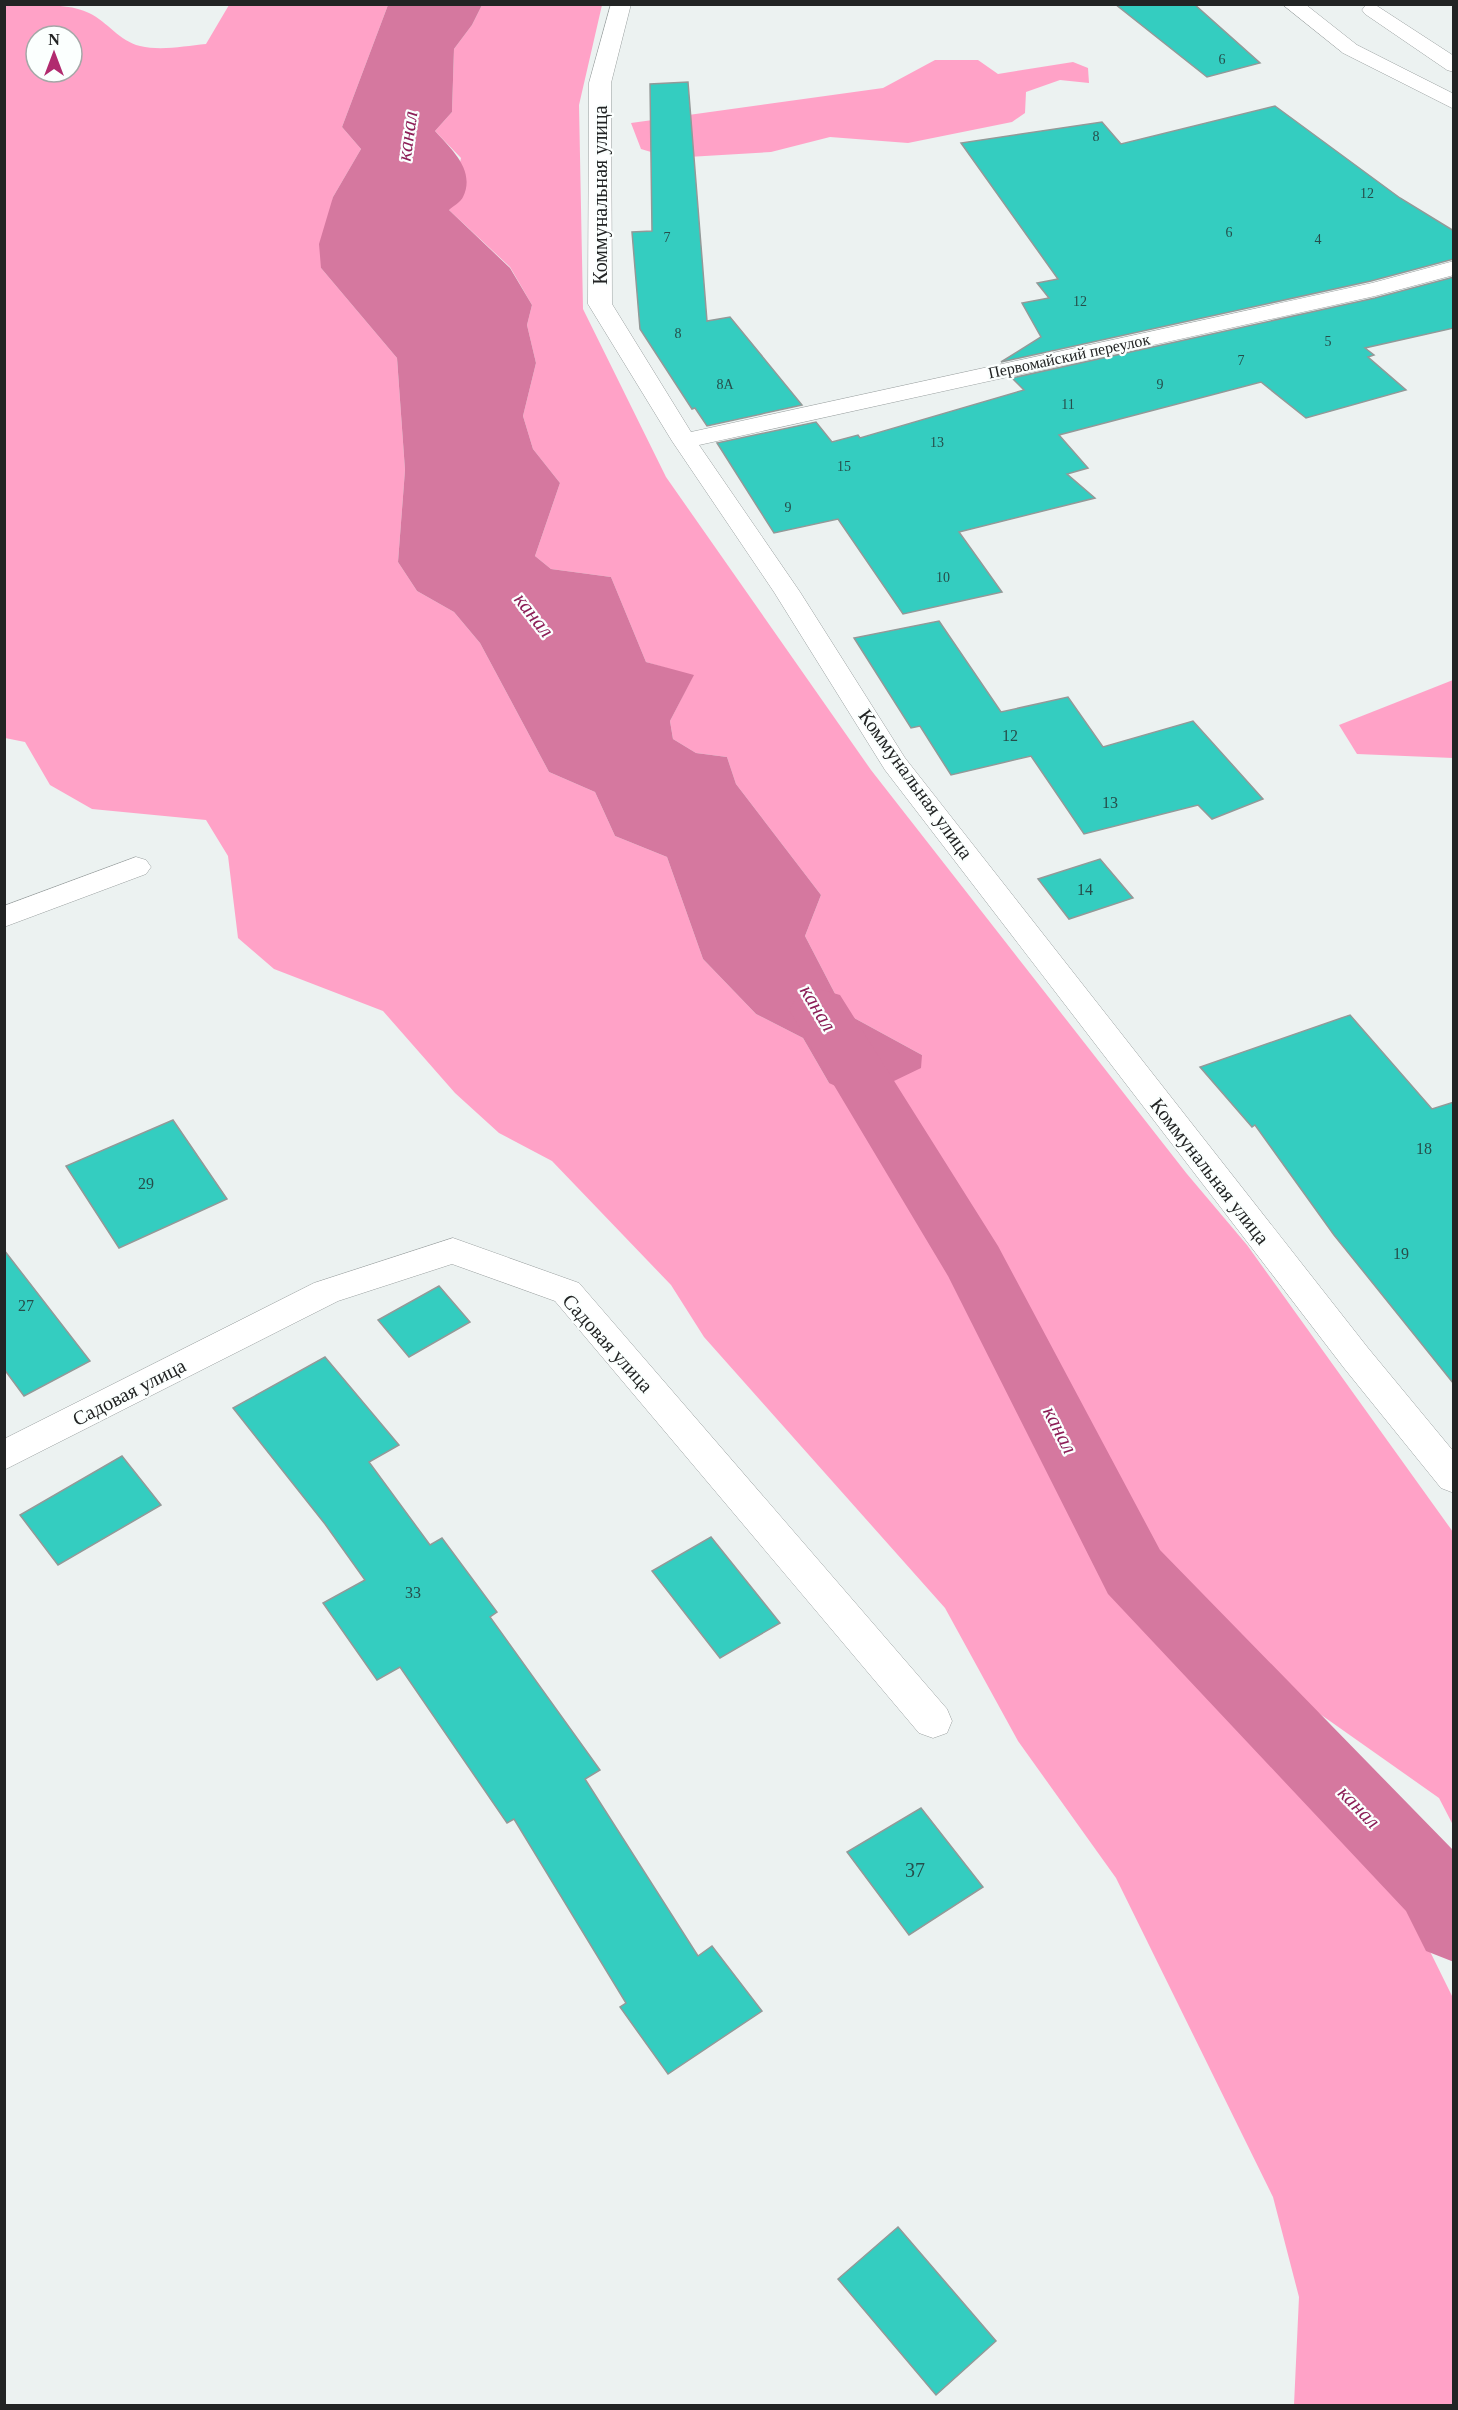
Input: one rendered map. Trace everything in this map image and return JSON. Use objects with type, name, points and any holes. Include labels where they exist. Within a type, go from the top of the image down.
[{"type":"street","name":"Коммунальная улица","points":[[621,4],[600,83],[602,195],[600,304],[684,441],[787,592],[895,764],[1349,1349],[1454,1478]]},
{"type":"street","points":[[1292,4],[1350,49],[1454,103]]},
{"type":"street","points":[[1372,10],[1454,66]]},
{"type":"street","name":"Первомайский переулок","points":[[684,441],[1375,289],[1454,268]]},
{"type":"street","points":[[4,917],[136,867]]},
{"type":"street","name":"Садовая улица","points":[[4,1456],[326,1292],[453,1251],[567,1292],[933,1722]]},
{"type":"shaded area","points":[[43,4],[78,9],[96,17],[133,44],[165,48],[206,44],[229,5],[388,5],[342,127],[361,149],[333,197],[321,268],[397,358],[405,470],[398,562],[417,591],[454,612],[480,643],[549,772],[595,792],[615,836],[667,857],[703,959],[756,1014],[803,1038],[829,1083],[922,1055],[845,1013],[805,936],[821,895],[736,784],[727,757],[696,753],[673,739],[670,721],[693,676],[646,662],[611,577],[551,569],[535,556],[560,483],[533,449],[523,416],[536,363],[527,325],[532,305],[510,267],[449,210],[461,158],[435,131],[452,112],[454,49],[472,25],[482,5],[602,5],[579,105],[583,309],[666,477],[871,770],[1187,1174],[1247,1245],[1453,1532],[1453,1825],[1439,1798],[1276,1683],[1245,1728],[1412,1915],[1453,1998],[1453,2405],[1294,2405],[1299,2297],[1273,2197],[1116,1878],[1018,1741],[945,1608],[704,1337],[671,1285],[552,1161],[499,1133],[455,1093],[383,1011],[274,969],[238,938],[228,856],[206,820],[92,809],[50,785],[25,742],[5,738],[4,5]]},
{"type":"shaded area","points":[[935,60],[978,60],[998,74],[1073,62],[1088,68],[1089,83],[1060,80],[1026,92],[1025,113],[1012,122],[908,143],[830,137],[771,152],[671,158],[641,149],[631,123],[883,88]]},
{"type":"shaded area","points":[[1453,680],[1453,758],[1357,754],[1339,725]]},
{"type":"water","points":[[388,5],[482,5],[472,25],[454,49],[452,112],[435,131],[460,161],[466,178],[463,197],[449,210],[510,268],[532,305],[527,325],[536,363],[523,416],[533,449],[560,483],[535,556],[551,569],[611,577],[646,662],[694,675],[670,721],[673,739],[696,753],[727,757],[736,784],[821,895],[805,936],[845,1013],[922,1055],[921,1068],[894,1081],[844,1090],[829,1083],[803,1038],[756,1014],[703,959],[667,857],[615,836],[595,792],[549,772],[480,643],[454,612],[417,591],[398,562],[405,470],[397,358],[321,268],[319,244],[333,197],[361,149],[342,127]]},
{"type":"building","points":[[1115,4],[1194,4],[1260,63],[1207,77]]},
{"type":"building","points":[[688,82],[707,321],[730,317],[802,405],[707,426],[695,408],[692,409],[640,329],[632,232],[652,231],[650,84]]},
{"type":"building","points":[[1275,106],[1400,198],[1454,231],[1454,259],[1371,281],[1001,362],[1041,337],[1022,303],[1049,298],[1037,283],[1058,279],[961,143],[1102,122],[1121,144]]},
{"type":"building","points":[[1454,277],[1454,328],[1365,348],[1374,355],[1368,357],[1406,390],[1306,418],[1261,382],[1059,435],[1088,468],[1067,474],[1095,498],[959,532],[1002,592],[903,614],[838,519],[774,533],[717,443],[816,422],[832,442],[858,435],[860,438],[1024,390],[1012,378],[1375,298]]},
{"type":"building","points":[[939,621],[1001,712],[1068,697],[1103,747],[1193,721],[1263,799],[1212,819],[1198,805],[1084,834],[1031,756],[951,775],[920,726],[911,728],[854,638]]},
{"type":"building","points":[[1100,859],[1133,898],[1069,919],[1038,879]]},
{"type":"building","points":[[1350,1015],[1432,1109],[1454,1102],[1454,1384],[1334,1235],[1255,1125],[1252,1127],[1200,1067]]},
{"type":"building","points":[[173,1120],[227,1199],[119,1248],[66,1166]]},
{"type":"building","points":[[4,1250],[90,1361],[24,1396],[4,1369]]},
{"type":"building","points":[[439,1286],[470,1322],[409,1357],[378,1320]]},
{"type":"building","points":[[325,1357],[399,1445],[369,1462],[430,1545],[442,1538],[497,1612],[490,1617],[600,1770],[585,1779],[698,1956],[712,1946],[762,2011],[668,2074],[620,2007],[626,2003],[514,1819],[507,1823],[400,1667],[377,1680],[323,1603],[365,1580],[325,1524],[233,1408]]},
{"type":"building","points":[[122,1456],[161,1505],[58,1565],[20,1515]]},
{"type":"building","points":[[711,1537],[780,1623],[720,1658],[652,1571]]},
{"type":"building","points":[[921,1808],[983,1887],[909,1935],[847,1852]]},
{"type":"building","points":[[898,2227],[996,2341],[936,2395],[838,2279]]},
{"type":"waterway","name":"канал","points":[[819,1010],[975,1264],[1134,1572],[1434,1885],[1454,1925]]}]
